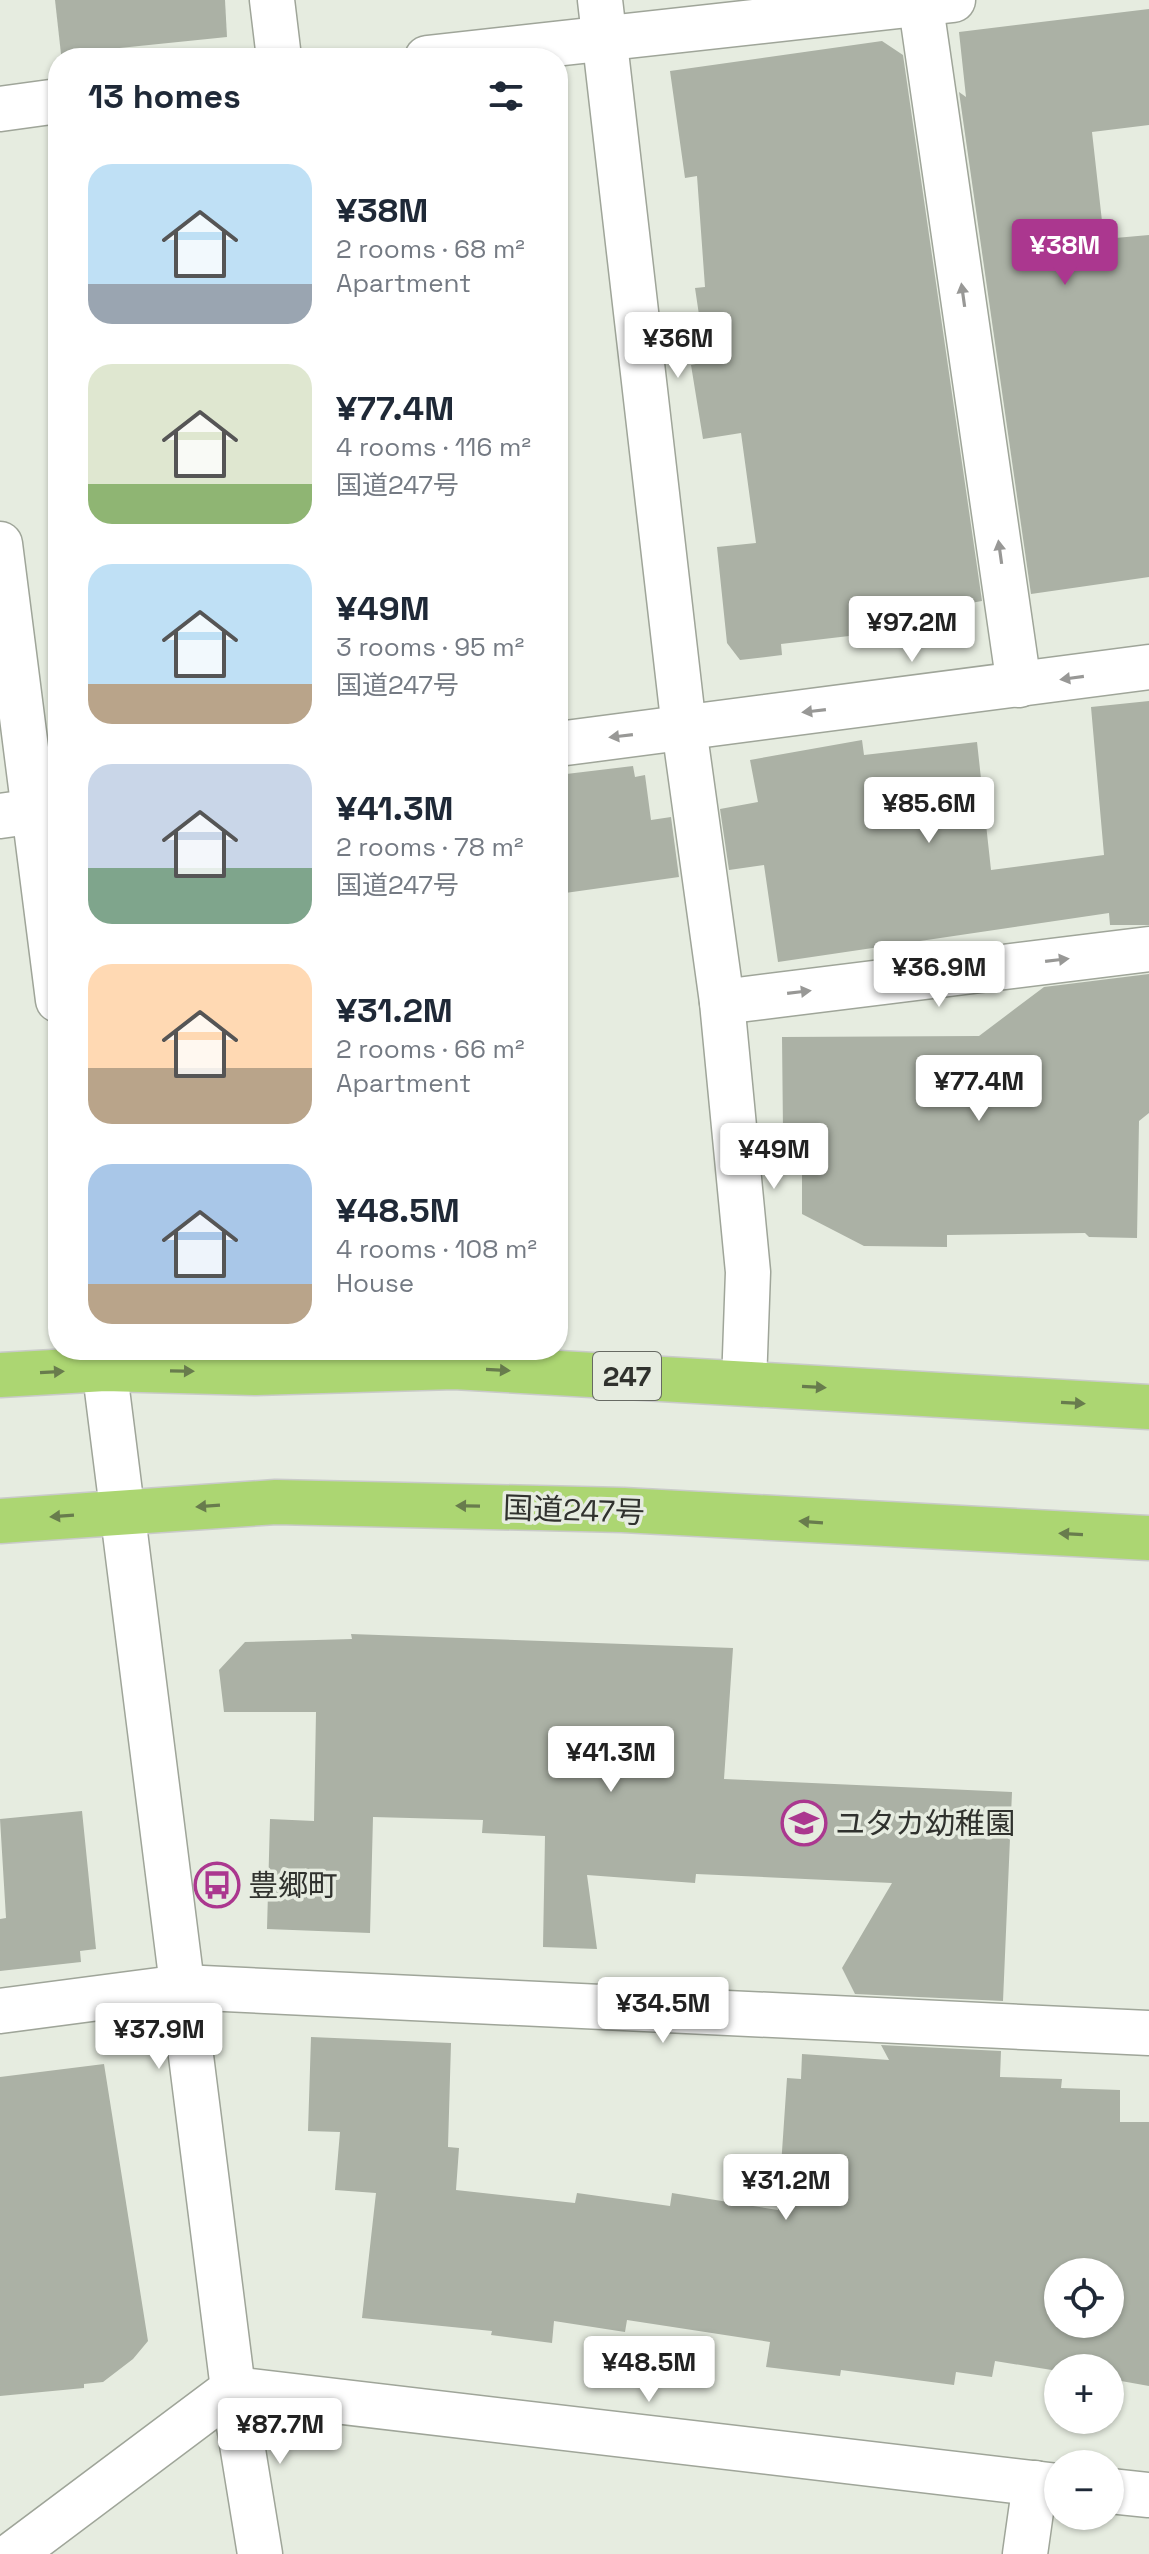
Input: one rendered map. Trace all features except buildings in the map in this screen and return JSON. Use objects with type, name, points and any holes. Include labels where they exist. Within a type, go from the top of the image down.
[{"type":"highway","name":"247","points":[[0,1375],[104,1360],[255,1373],[454,1367],[1149,1407]]},
{"type":"highway","name":"国道247号","points":[[0,1521],[276,1502],[623,1510],[1149,1538]]},
{"type":"street","points":[[272,0],[278,48]]},
{"type":"street","points":[[473,48],[603,20],[931,2],[1019,685]]},
{"type":"street","points":[[603,20],[684,728],[722,1002],[748,1272],[744,1383]]},
{"type":"street","points":[[0,109],[48,102]]},
{"type":"street","points":[[0,544],[48,930]]},
{"type":"street","points":[[568,743],[1149,667]]},
{"type":"street","points":[[722,1002],[1149,949]]},
{"type":"street","points":[[104,1360],[233,2389],[260,2554]]},
{"type":"street","points":[[0,2011],[182,1987],[1149,2033]]},
{"type":"street","points":[[13,2554],[233,2389],[1044,2485]]},
{"type":"street","points":[[1025,2554],[1044,2492]]},
{"type":"street","points":[[1124,2492],[1149,2495]]},
{"type":"place","name":"ユタカ幼稚園","points":[[804,1823]]},
{"type":"place","name":"豊郷町","points":[[217,1885]]}]
